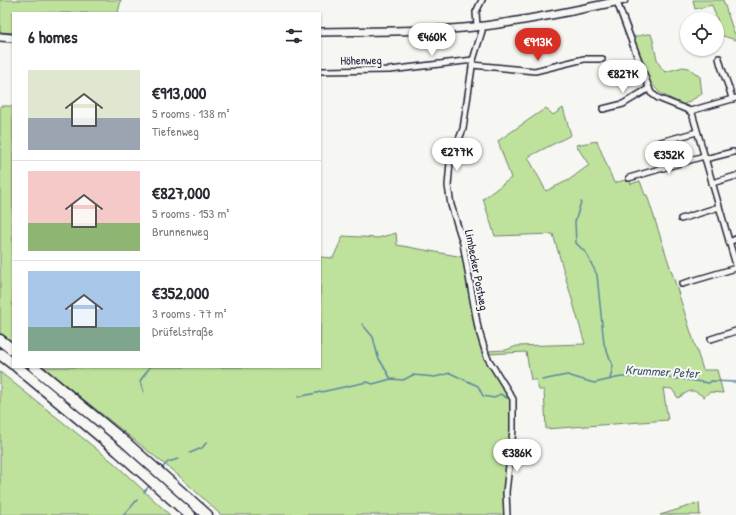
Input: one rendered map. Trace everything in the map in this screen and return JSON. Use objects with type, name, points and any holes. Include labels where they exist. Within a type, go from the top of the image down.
[{"type":"highway","points":[[0,340],[12,349]]},
{"type":"highway","points":[[0,354],[12,363]]},
{"type":"highway","points":[[18,368],[118,451],[190,515]]},
{"type":"highway","points":[[35,368],[125,442],[207,515]]},
{"type":"main road","points":[[321,32],[401,31],[479,26],[530,20],[620,1]]},
{"type":"main road","points":[[0,37],[12,38]]},
{"type":"street","name":"Limbecker Postweg","points":[[481,0],[476,12],[481,35],[473,63],[464,122],[450,162],[448,186],[451,205],[463,243],[478,328],[487,357],[513,399],[513,430],[506,492],[507,515]]},
{"type":"street","points":[[620,1],[648,89],[658,98],[690,111],[734,99],[728,81],[724,76],[719,58]]},
{"type":"street","name":"Höhenweg","points":[[321,71],[390,70],[473,63],[535,71],[584,59],[602,59]]},
{"type":"street","points":[[603,109],[623,104],[648,89]]},
{"type":"street","points":[[690,111],[736,265]]},
{"type":"street","points":[[657,142],[697,132]]},
{"type":"street","points":[[629,178],[733,152]]},
{"type":"street","points":[[712,184],[736,176]]},
{"type":"street","points":[[681,219],[719,208]]},
{"type":"street","points":[[729,242],[736,239]]},
{"type":"street","points":[[682,284],[736,268]]},
{"type":"street","points":[[711,339],[736,331]]},
{"type":"green space","points":[[0,0],[121,0],[118,12],[12,12],[12,33],[0,32]]},
{"type":"green space","points":[[693,0],[723,0],[734,33],[736,33],[736,40],[724,36],[724,12],[714,12],[712,5],[695,9]]},
{"type":"green space","points":[[651,34],[657,59],[661,68],[665,72],[683,67],[689,68],[700,77],[702,94],[683,105],[660,93],[650,82],[633,37]]},
{"type":"green space","points":[[0,106],[12,106],[12,342],[0,333]]},
{"type":"green space","points":[[546,108],[553,115],[563,108],[571,135],[528,157],[546,191],[569,180],[589,165],[576,145],[597,141],[614,183],[629,179],[631,184],[640,181],[645,195],[647,195],[703,370],[717,370],[723,393],[710,392],[704,397],[691,391],[678,398],[672,389],[663,388],[668,420],[546,429],[544,390],[539,390],[536,380],[531,380],[526,352],[488,354],[487,351],[506,350],[517,346],[585,344],[553,234],[495,236],[483,199],[511,178],[498,141]]},
{"type":"green space","points":[[396,233],[397,245],[463,257],[477,334],[486,358],[512,399],[512,430],[503,491],[504,515],[221,515],[178,475],[44,368],[321,368],[321,257],[333,258],[343,236],[378,238]]},
{"type":"green space","points":[[0,372],[114,463],[170,515],[0,515]]},
{"type":"green space","points":[[699,503],[700,515],[660,515]]},
{"type":"waterway","points":[[581,202],[575,222],[576,243],[586,253],[597,275],[604,344],[613,366],[610,379]]},
{"type":"waterway","points":[[362,324],[373,337],[378,357],[391,379]]},
{"type":"waterway","points":[[144,392],[140,381],[149,368]]},
{"type":"waterway","name":"Krummer Peter","points":[[298,397],[367,382],[373,384],[391,379],[403,380],[413,375],[435,377],[450,373],[478,386],[483,396],[494,398],[500,394],[507,398]]},
{"type":"waterway","name":"Krummer Peter","points":[[542,380],[567,375],[594,383],[621,377],[682,379],[709,383],[711,381],[736,382]]},
{"type":"waterway","points":[[190,453],[202,448],[207,442]]},
{"type":"waterway","points":[[161,469],[168,462],[178,459]]},
{"type":"waterway","points":[[144,492],[150,485]]},
{"type":"waterway","points":[[124,515],[137,500]]}]
